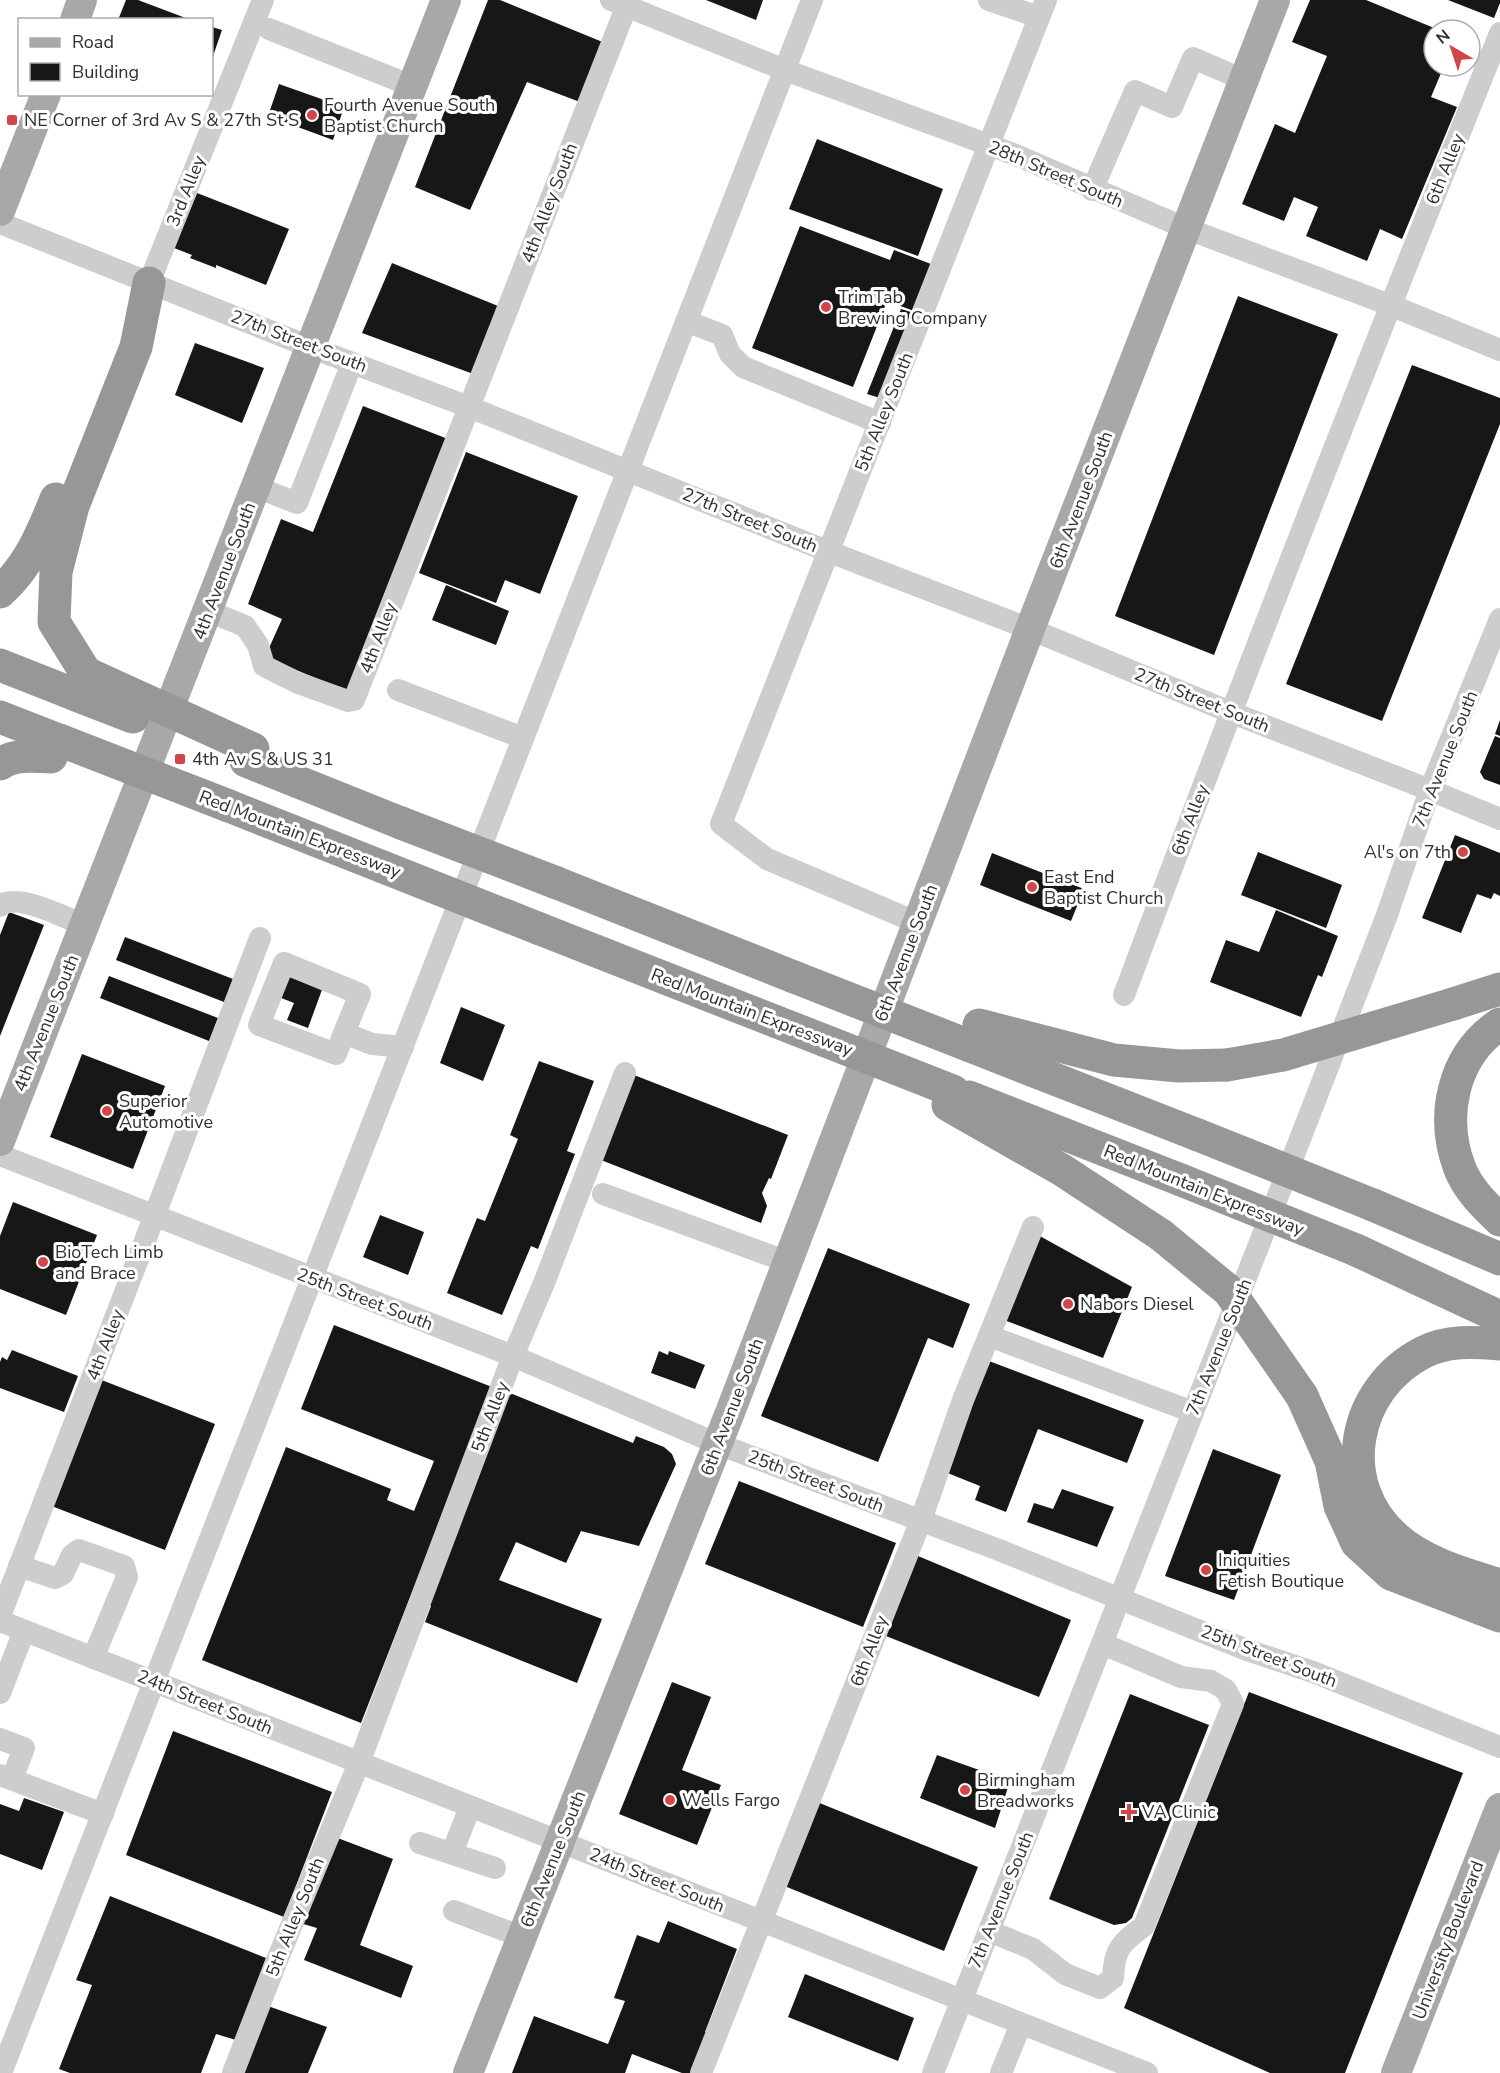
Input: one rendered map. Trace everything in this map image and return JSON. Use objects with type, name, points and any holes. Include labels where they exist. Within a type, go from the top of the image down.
[{"type":"highway","points":[[0,592],[15,579],[37,544],[119,334],[149,283]]},
{"type":"highway","points":[[81,684],[54,622],[56,572],[73,506],[136,347],[149,283]]},
{"type":"highway","points":[[0,665],[81,684],[250,755],[342,799],[401,823],[852,1000],[975,1036],[1114,1060],[1179,1066],[1227,1065],[1283,1055],[1500,989]]},
{"type":"highway","name":"Red Mountain Expressway","points":[[0,717],[55,748],[146,774],[693,989],[718,1012],[775,1029],[951,1098],[1181,1180],[1356,1250],[1500,1317]]},
{"type":"highway","points":[[0,764],[6,760],[55,748]]},
{"type":"highway","points":[[1500,1024],[1479,1042],[1456,1078],[1450,1121],[1453,1146],[1460,1169],[1476,1195],[1500,1220]]},
{"type":"highway","points":[[975,1036],[1198,1135],[1500,1259]]},
{"type":"highway","points":[[951,1098],[1161,1235],[1229,1291],[1302,1396],[1331,1461],[1340,1506],[1357,1543],[1391,1574],[1500,1616]]},
{"type":"highway","points":[[1491,1576],[1420,1555],[1396,1538],[1367,1502],[1359,1476],[1357,1450],[1372,1398],[1403,1364],[1424,1351],[1446,1344],[1466,1341],[1500,1344]]},
{"type":"main road","points":[[76,18],[82,0]]},
{"type":"main road","name":"4th Avenue South","points":[[0,1141],[10,1089],[85,926],[446,0]]},
{"type":"main road","name":"6th Avenue South","points":[[468,2073],[718,1444],[1030,629],[1275,0]]},
{"type":"main road","points":[[0,211],[45,96]]},
{"type":"main road","name":"University Boulevard","points":[[1396,2073],[1500,1808]]},
{"type":"street","name":"3rd Alley","points":[[149,283],[263,0]]},
{"type":"street","points":[[1,2073],[812,0]]},
{"type":"street","points":[[988,0],[1043,8]]},
{"type":"street","name":"28th Street South","points":[[622,2],[785,70],[1016,155],[1092,190],[1185,228],[1390,305],[1500,350]]},
{"type":"street","name":"4th Alley South","points":[[469,406],[622,2]]},
{"type":"street","name":"5th Alley South","points":[[918,923],[767,859],[721,824],[1043,8]]},
{"type":"street","points":[[269,29],[412,86]]},
{"type":"street","name":"6th Alley","points":[[1124,995],[1230,712],[1500,33]]},
{"type":"street","points":[[1092,190],[1134,91],[1172,107],[1193,58],[1244,80]]},
{"type":"street","name":"27th Street South","points":[[0,223],[310,347],[469,406],[1500,819]]},
{"type":"street","points":[[686,321],[722,335],[730,354],[743,367],[880,423]]},
{"type":"street","points":[[256,488],[297,503],[352,363]]},
{"type":"street","name":"4th Alley","points":[[208,611],[245,626],[258,645],[264,666],[298,683],[348,701],[354,700],[469,406]]},
{"type":"street","name":"7th Avenue South","points":[[933,2073],[1387,915],[1431,790],[1492,663],[1500,619]]},
{"type":"street","points":[[398,690],[523,738]]},
{"type":"street","points":[[0,906],[14,902],[30,905],[85,926]]},
{"type":"street","name":"4th Alley","points":[[0,1616],[260,938]]},
{"type":"street","points":[[284,963],[360,994],[344,1033],[336,1054],[259,1025],[284,963]]},
{"type":"street","points":[[344,1033],[372,1044],[402,1047]]},
{"type":"street","name":"5th Alley","points":[[359,1763],[513,1356],[544,1283],[625,1073]]},
{"type":"street","name":"25th Street South","points":[[0,1155],[513,1356],[718,1444],[999,1550],[1247,1650],[1313,1672],[1500,1747]]},
{"type":"street","points":[[603,1194],[788,1262]]},
{"type":"street","name":"6th Alley","points":[[702,2073],[921,1520],[963,1400],[1033,1227]]},
{"type":"street","points":[[989,1336],[1193,1412]]},
{"type":"street","points":[[19,1566],[55,1578],[63,1574],[72,1555],[79,1550],[124,1566],[127,1577],[93,1658]]},
{"type":"street","name":"24th Street South","points":[[0,1621],[1146,2073]]},
{"type":"street","points":[[0,1693],[24,1631]]},
{"type":"street","points":[[989,1931],[1033,1949],[1065,1974],[1100,1988],[1113,1978],[1116,1952],[1144,1926],[1233,1704],[1226,1690],[1211,1681],[1181,1677],[1103,1644]]},
{"type":"street","points":[[0,1739],[24,1748],[6,1777],[103,1814]]},
{"type":"street","name":"5th Alley South","points":[[233,2073],[274,1965],[359,1763]]},
{"type":"street","points":[[452,1853],[470,1807]]},
{"type":"street","points":[[420,1843],[495,1868]]},
{"type":"street","points":[[454,1911],[522,1937]]},
{"type":"street","points":[[1001,2073],[1021,2024]]},
{"type":"building","points":[[126,0],[138,0],[186,18],[119,18]]},
{"type":"building","points":[[488,0],[500,0],[605,43],[580,102],[527,82],[470,210],[415,187]]},
{"type":"building","points":[[706,0],[763,0],[756,20]]},
{"type":"building","points":[[1310,0],[1366,0],[1422,23],[1422,78],[1439,78],[1431,97],[1457,107],[1402,239],[1380,229],[1367,261],[1306,236],[1318,207],[1294,197],[1284,221],[1242,204],[1275,124],[1295,133],[1327,56],[1292,42]]},
{"type":"building","points":[[1448,0],[1500,0],[1500,3],[1494,18]]},
{"type":"building","points":[[213,27],[222,30],[213,56]]},
{"type":"building","points":[[279,84],[344,107],[333,140],[268,116]]},
{"type":"building","points":[[817,139],[943,189],[918,256],[789,209]]},
{"type":"building","points":[[197,193],[289,229],[266,285],[216,265],[216,268],[190,258],[192,255],[174,248]]},
{"type":"building","name":"TrimTab Brewing Company","points":[[800,226],[890,260],[894,250],[931,264],[914,311],[887,301],[853,387],[752,348]]},
{"type":"building","points":[[392,263],[503,308],[476,375],[362,333]]},
{"type":"building","points":[[1238,296],[1338,334],[1214,655],[1115,616]]},
{"type":"building","points":[[901,309],[914,313],[880,398],[867,394]]},
{"type":"building","points":[[195,343],[264,368],[242,423],[175,395]]},
{"type":"building","points":[[1412,365],[1500,398],[1500,424],[1382,721],[1286,684]]},
{"type":"building","points":[[363,406],[448,439],[349,692],[265,657],[282,619],[248,604],[281,519],[313,532]]},
{"type":"building","points":[[466,452],[578,496],[540,594],[505,580],[496,603],[419,573]]},
{"type":"building","points":[[446,585],[509,611],[496,645],[432,620]]},
{"type":"building","points":[[1500,720],[1500,736],[1495,734]]},
{"type":"building","points":[[1495,736],[1500,738],[1500,785],[1484,779],[1480,772]]},
{"type":"building","points":[[1455,835],[1500,853],[1500,896],[1494,893],[1491,899],[1477,894],[1461,933],[1422,918]]},
{"type":"building","points":[[1258,852],[1342,885],[1326,928],[1241,895]]},
{"type":"building","name":"East End Baptist Church","points":[[992,853],[1084,889],[1071,921],[980,885]]},
{"type":"building","points":[[1276,910],[1338,936],[1322,977],[1318,975],[1301,1017],[1210,982],[1226,940],[1259,952]]},
{"type":"building","points":[[9,912],[44,925],[0,1036],[0,935]]},
{"type":"building","points":[[125,937],[233,979],[224,1002],[116,960]]},
{"type":"building","points":[[284,975],[323,987],[308,1028],[287,1020],[294,1003],[276,996]]},
{"type":"building","points":[[109,976],[218,1018],[209,1041],[100,998]]},
{"type":"building","points":[[461,1007],[505,1025],[483,1081],[440,1063]]},
{"type":"building","name":"Superior Automotive","points":[[82,1054],[165,1086],[133,1169],[50,1137]]},
{"type":"building","points":[[539,1061],[594,1081],[567,1151],[575,1154],[538,1249],[531,1246],[502,1315],[447,1293],[477,1218],[485,1221],[518,1139],[510,1135]]},
{"type":"building","points":[[634,1075],[788,1135],[771,1179],[769,1178],[762,1193],[767,1206],[761,1223],[601,1160]]},
{"type":"building","name":"BioTech Limb and Brace","points":[[13,1202],[97,1235],[66,1315],[0,1289],[0,1236]]},
{"type":"building","points":[[380,1215],[424,1232],[408,1275],[363,1257]]},
{"type":"building","name":"Nabors Diesel","points":[[1038,1235],[1132,1287],[1103,1358],[1004,1320]]},
{"type":"building","points":[[828,1248],[970,1304],[953,1348],[928,1338],[878,1462],[761,1416]]},
{"type":"building","points":[[334,1325],[492,1387],[361,1723],[202,1660],[286,1447],[391,1489],[387,1500],[414,1511],[434,1461],[301,1409]]},
{"type":"building","points":[[12,1350],[78,1376],[64,1412],[0,1388],[0,1362],[2,1357],[7,1360]]},
{"type":"building","points":[[659,1351],[668,1355],[669,1351],[705,1365],[695,1389],[651,1373]]},
{"type":"building","points":[[989,1361],[1144,1420],[1127,1463],[1038,1429],[1006,1512],[975,1500],[980,1486],[945,1472]]},
{"type":"building","points":[[99,1379],[215,1424],[165,1550],[49,1505]]},
{"type":"building","points":[[510,1393],[633,1443],[636,1436],[664,1447],[672,1454],[676,1464],[639,1546],[581,1531],[566,1563],[516,1542],[499,1580],[602,1619],[577,1683],[425,1622],[431,1606],[427,1603]]},
{"type":"building","points":[[1213,1449],[1281,1475],[1234,1600],[1165,1576]]},
{"type":"building","points":[[739,1481],[896,1543],[863,1627],[705,1564]]},
{"type":"building","points":[[1062,1489],[1114,1507],[1097,1547],[1027,1522],[1034,1503],[1053,1509]]},
{"type":"building","points":[[918,1556],[1071,1620],[1039,1697],[886,1636]]},
{"type":"building","name":"Wells Fargo","points":[[672,1682],[711,1697],[682,1770],[721,1785],[697,1845],[619,1814]]},
{"type":"building","points":[[1249,1692],[1463,1773],[1345,2073],[1270,2073],[1124,2008]]},
{"type":"building","name":"VA Clinic","points":[[1130,1694],[1209,1725],[1132,1918],[1126,1923],[1114,1925],[1049,1899]]},
{"type":"building","points":[[173,1731],[332,1792],[284,1917],[126,1855]]},
{"type":"building","name":"Birmingham Breadworks","points":[[937,1755],[1010,1781],[995,1828],[920,1798]]},
{"type":"building","points":[[24,1798],[64,1812],[42,1870],[0,1854],[0,1804],[19,1811]]},
{"type":"building","points":[[817,1802],[978,1867],[944,1951],[782,1885]]},
{"type":"building","points":[[335,1837],[393,1859],[360,1945],[413,1966],[401,1998],[304,1960],[317,1928],[300,1923]]},
{"type":"building","points":[[110,1896],[266,1958],[236,2040],[216,2034],[201,2073],[70,2073],[59,2069],[92,1985],[76,1980]]},
{"type":"building","points":[[668,1921],[737,1949],[705,2032],[712,2034],[697,2073],[682,2073],[632,2054],[625,2073],[512,2073],[534,2016],[608,2044],[625,2001],[614,1998],[637,1935],[659,1943]]},
{"type":"building","points":[[805,1974],[914,2018],[898,2061],[788,2017]]},
{"type":"building","points":[[268,2006],[327,2027],[308,2073],[242,2073]]},
{"type":"place","name":"Fourth Avenue South Baptist Church","points":[[312,115]]},
{"type":"place","name":"NE Corner of 3rd Av S & 27th St S","points":[[12,120]]},
{"type":"place","name":"TrimTab Brewing Company","points":[[826,307]]},
{"type":"place","name":"4th Av S & US 31","points":[[180,759]]},
{"type":"place","name":"Al's on 7th","points":[[1463,852]]},
{"type":"place","name":"East End Baptist Church","points":[[1032,887]]},
{"type":"place","name":"Superior Automotive","points":[[107,1111]]},
{"type":"place","name":"BioTech Limb and Brace","points":[[43,1262]]},
{"type":"place","name":"Nabors Diesel","points":[[1068,1304]]},
{"type":"place","name":"Iniquities Fetish Boutique","points":[[1206,1570]]},
{"type":"place","name":"Birmingham Breadworks","points":[[965,1790]]},
{"type":"place","name":"Wells Fargo","points":[[670,1800]]},
{"type":"place","name":"VA Clinic","points":[[1129,1812]]}]
